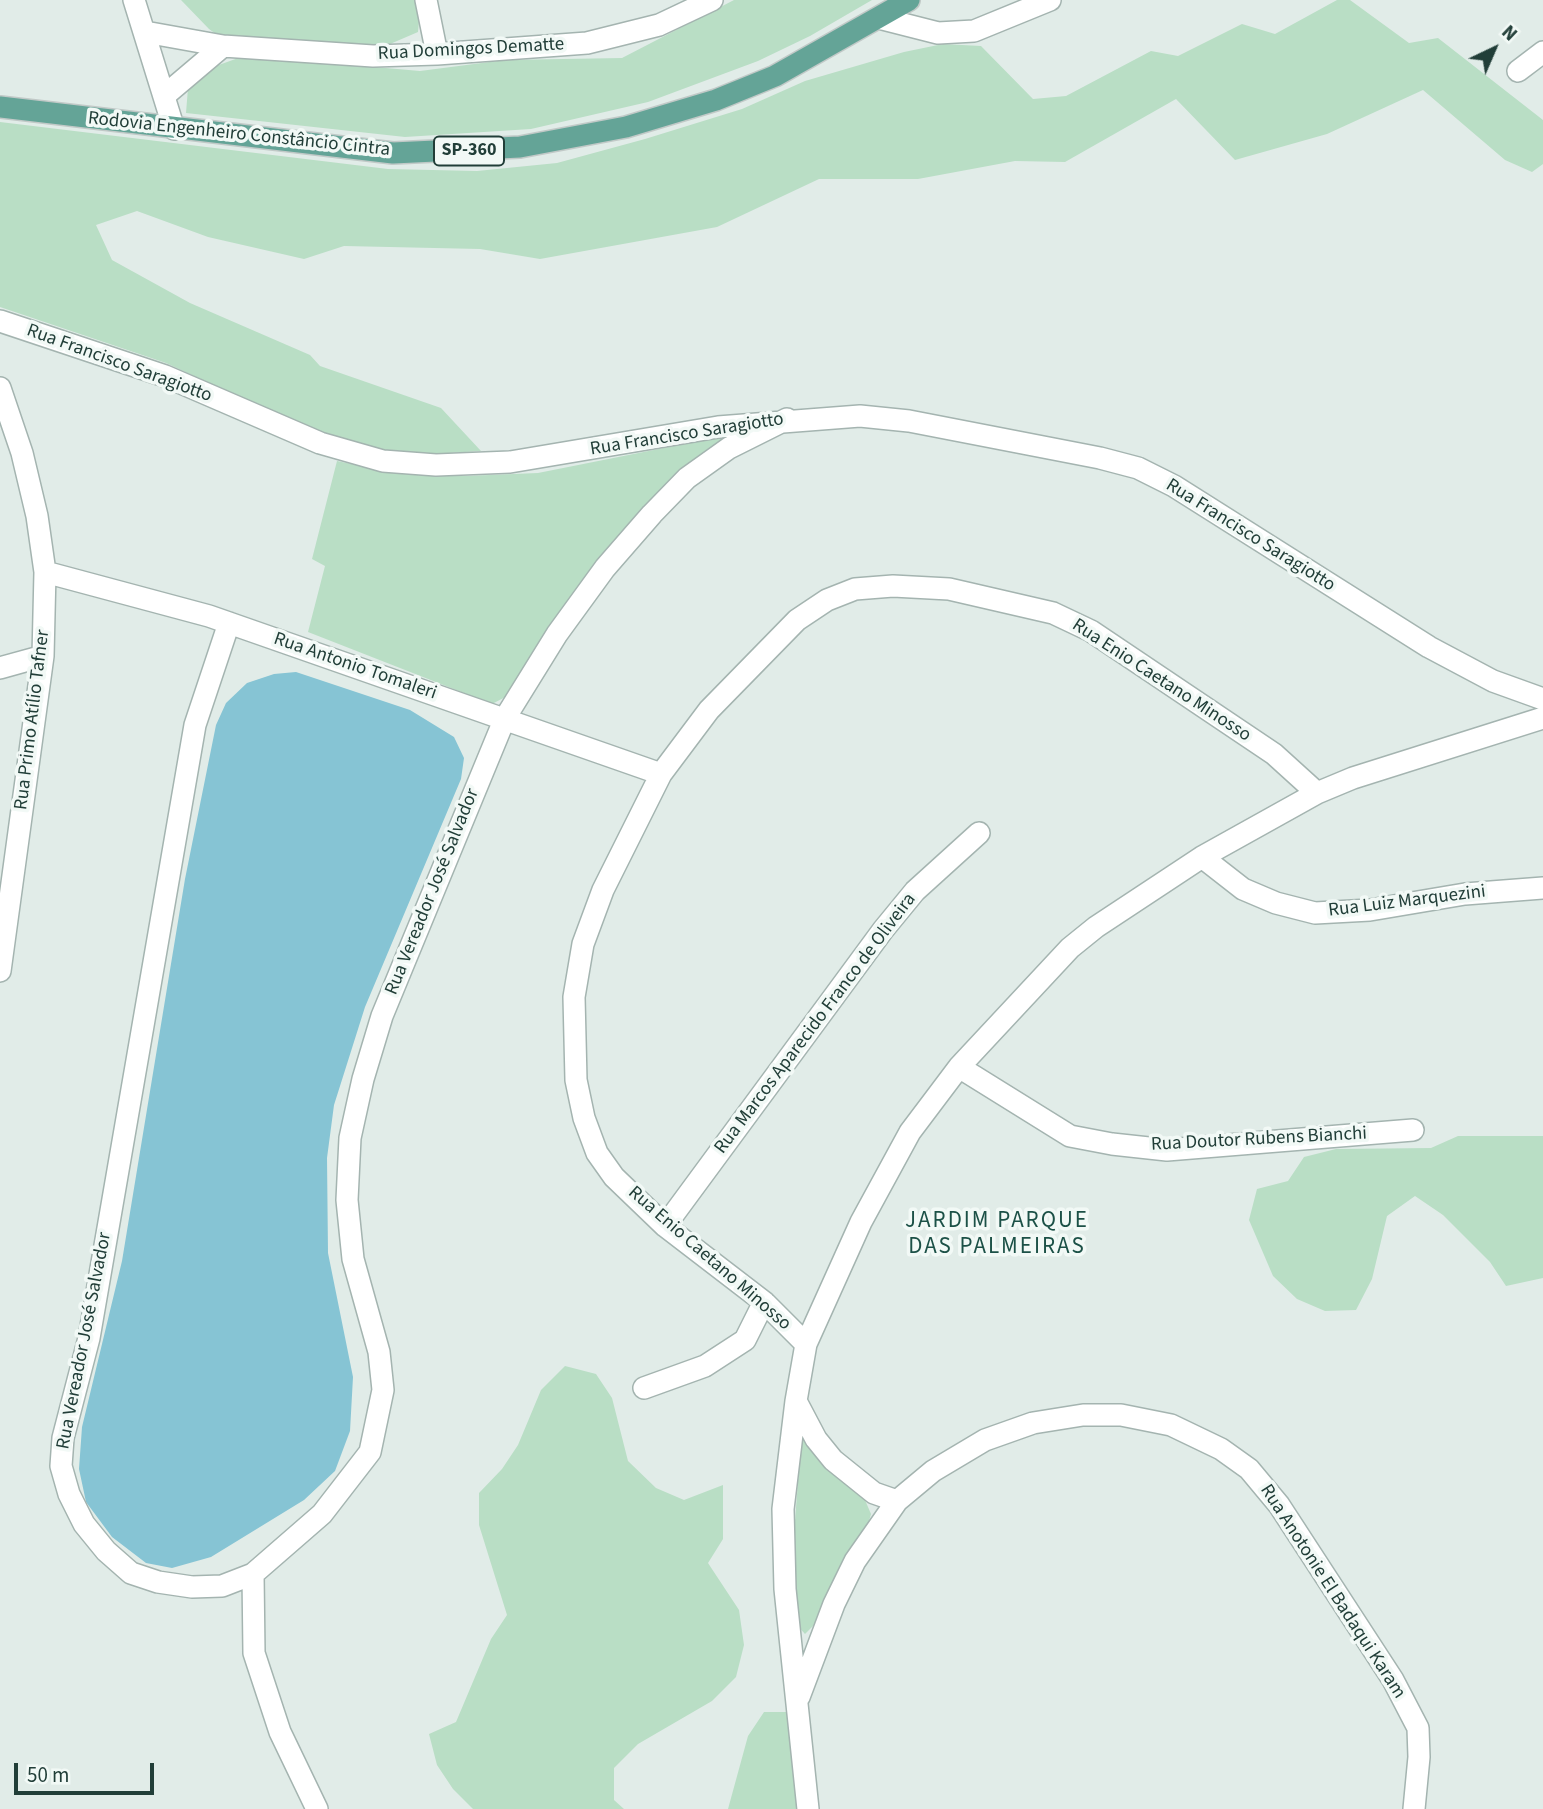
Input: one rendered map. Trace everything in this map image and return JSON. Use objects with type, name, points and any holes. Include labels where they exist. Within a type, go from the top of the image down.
[{"type":"main road","name":"Rodovia Engenheiro Constâncio Cintra","points":[[0,107],[393,153],[520,147],[626,127],[716,100],[775,76],[909,0]]},
{"type":"street","points":[[134,0],[174,129]]},
{"type":"street","points":[[426,0],[437,54]]},
{"type":"street","name":"Rua Domingos Dematte","points":[[145,32],[223,46],[373,56],[437,54],[587,43],[659,25],[712,0]]},
{"type":"street","points":[[879,18],[938,33],[974,31],[1050,0]]},
{"type":"street","points":[[164,96],[223,46]]},
{"type":"street","points":[[1518,71],[1543,52]]},
{"type":"street","name":"Rua Francisco Saragiotto","points":[[0,321],[165,376],[320,443],[383,461],[436,465],[510,462],[718,427],[787,419],[860,416],[909,421],[1138,468],[1174,486],[1429,647],[1493,681],[1543,699]]},
{"type":"street","name":"Rua Primo Atílio Tafner","points":[[0,971],[43,656],[46,572],[25,466],[1,392]]},
{"type":"street","name":"Rua Vereador José Salvador","points":[[229,623],[195,725],[89,1338],[63,1438],[61,1466],[69,1494],[84,1524],[106,1551],[131,1573],[158,1582],[192,1587],[222,1586],[253,1574],[322,1514],[370,1452],[383,1390],[379,1352],[353,1259],[347,1200],[350,1139],[363,1079],[382,1016],[505,718],[557,634],[605,568],[652,514],[687,478],[729,448],[787,419]]},
{"type":"street","name":"Rua Antonio Tomaleri","points":[[46,572],[229,623],[661,774]]},
{"type":"street","name":"Rua Enio Caetano Minosso","points":[[806,1344],[764,1301],[665,1226],[614,1177],[597,1153],[584,1118],[576,1080],[575,997],[583,944],[603,890],[661,774],[709,710],[797,620],[827,600],[855,589],[893,586],[949,589],[1053,614],[1091,631],[1274,754],[1317,793]]},
{"type":"street","points":[[0,668],[43,656]]},
{"type":"street","points":[[808,1809],[785,1589],[783,1509],[796,1401],[806,1344],[861,1222],[910,1132],[958,1067],[1070,948],[1096,927],[1202,857],[1317,793],[1396,763],[1543,718]]},
{"type":"street","name":"Rua Marcos Aparecido Franco de Oliveira","points":[[665,1226],[899,910],[915,891],[979,833]]},
{"type":"street","name":"Rua Luiz Marquezini","points":[[1202,857],[1243,888],[1276,903],[1315,913],[1370,910],[1465,894],[1543,888]]},
{"type":"street","name":"Rua Doutor Rubens Bianchi","points":[[958,1067],[1070,1136],[1112,1144],[1167,1150],[1413,1130]]},
{"type":"street","points":[[644,1388],[705,1366],[745,1340],[764,1301]]},
{"type":"street","points":[[796,1401],[816,1439],[834,1460],[874,1493],[897,1501]]},
{"type":"street","name":"Rua Anotonie El Badaqui Karam","points":[[797,1703],[834,1604],[855,1561],[897,1501],[933,1471],[985,1440],[1033,1423],[1083,1415],[1121,1415],[1171,1426],[1221,1449],[1249,1469],[1279,1505],[1393,1679],[1418,1728],[1419,1757],[1413,1809]]},
{"type":"street","points":[[253,1574],[254,1653],[280,1732],[317,1809]]},
{"type":"green space","points":[[181,0],[421,0],[418,32],[362,56],[363,66],[420,71],[505,60],[622,58],[734,0],[872,0],[810,36],[758,61],[648,102],[531,129],[405,137],[186,113],[188,88],[216,66],[241,57],[236,49],[209,29]]},
{"type":"green space","points":[[1337,0],[1350,0],[1409,43],[1438,38],[1543,120],[1543,164],[1532,172],[1505,160],[1423,90],[1327,134],[1235,160],[1176,99],[1065,162],[1015,161],[918,179],[819,179],[717,227],[540,259],[480,249],[344,246],[304,259],[208,237],[137,211],[96,225],[112,260],[190,303],[310,355],[320,366],[441,408],[481,451],[403,456],[333,440],[166,363],[0,307],[0,122],[388,169],[477,171],[557,163],[742,109],[805,81],[904,52],[943,44],[981,46],[1033,99],[1066,96],[1151,51],[1178,56],[1242,24],[1275,34]]},
{"type":"green space","points":[[729,435],[693,462],[511,694],[492,704],[308,632],[325,566],[312,559],[337,461],[395,473],[465,476],[538,473]]},
{"type":"green space","points":[[1458,1136],[1543,1136],[1543,1278],[1506,1286],[1490,1262],[1443,1215],[1415,1196],[1387,1216],[1372,1279],[1356,1310],[1325,1311],[1297,1299],[1273,1276],[1249,1220],[1257,1189],[1288,1181],[1304,1157],[1336,1149],[1431,1148]]},
{"type":"green space","points":[[565,1366],[596,1374],[612,1398],[628,1461],[656,1488],[684,1500],[723,1485],[723,1539],[708,1563],[739,1610],[744,1645],[736,1677],[712,1701],[638,1744],[614,1768],[614,1800],[624,1809],[473,1809],[453,1789],[437,1765],[429,1734],[456,1722],[491,1639],[507,1615],[479,1525],[479,1493],[502,1469],[518,1445],[541,1390]]},
{"type":"green space","points":[[804,1439],[828,1468],[865,1500],[871,1514],[866,1532],[813,1626],[805,1634],[797,1625],[793,1591],[794,1534],[801,1442]]},
{"type":"green space","points":[[764,1712],[795,1712],[802,1809],[728,1809],[748,1736]]},
{"type":"water","points":[[296,672],[410,710],[454,737],[464,758],[461,779],[365,1007],[334,1105],[327,1158],[328,1253],[353,1377],[350,1431],[335,1471],[304,1500],[211,1557],[172,1568],[146,1563],[112,1537],[86,1502],[79,1469],[82,1427],[122,1261],[185,879],[216,725],[226,703],[247,683],[274,674]]},
{"type":"district","name":"JARDIM PARQUE DAS PALMEIRAS","points":[[997,1235]]}]
